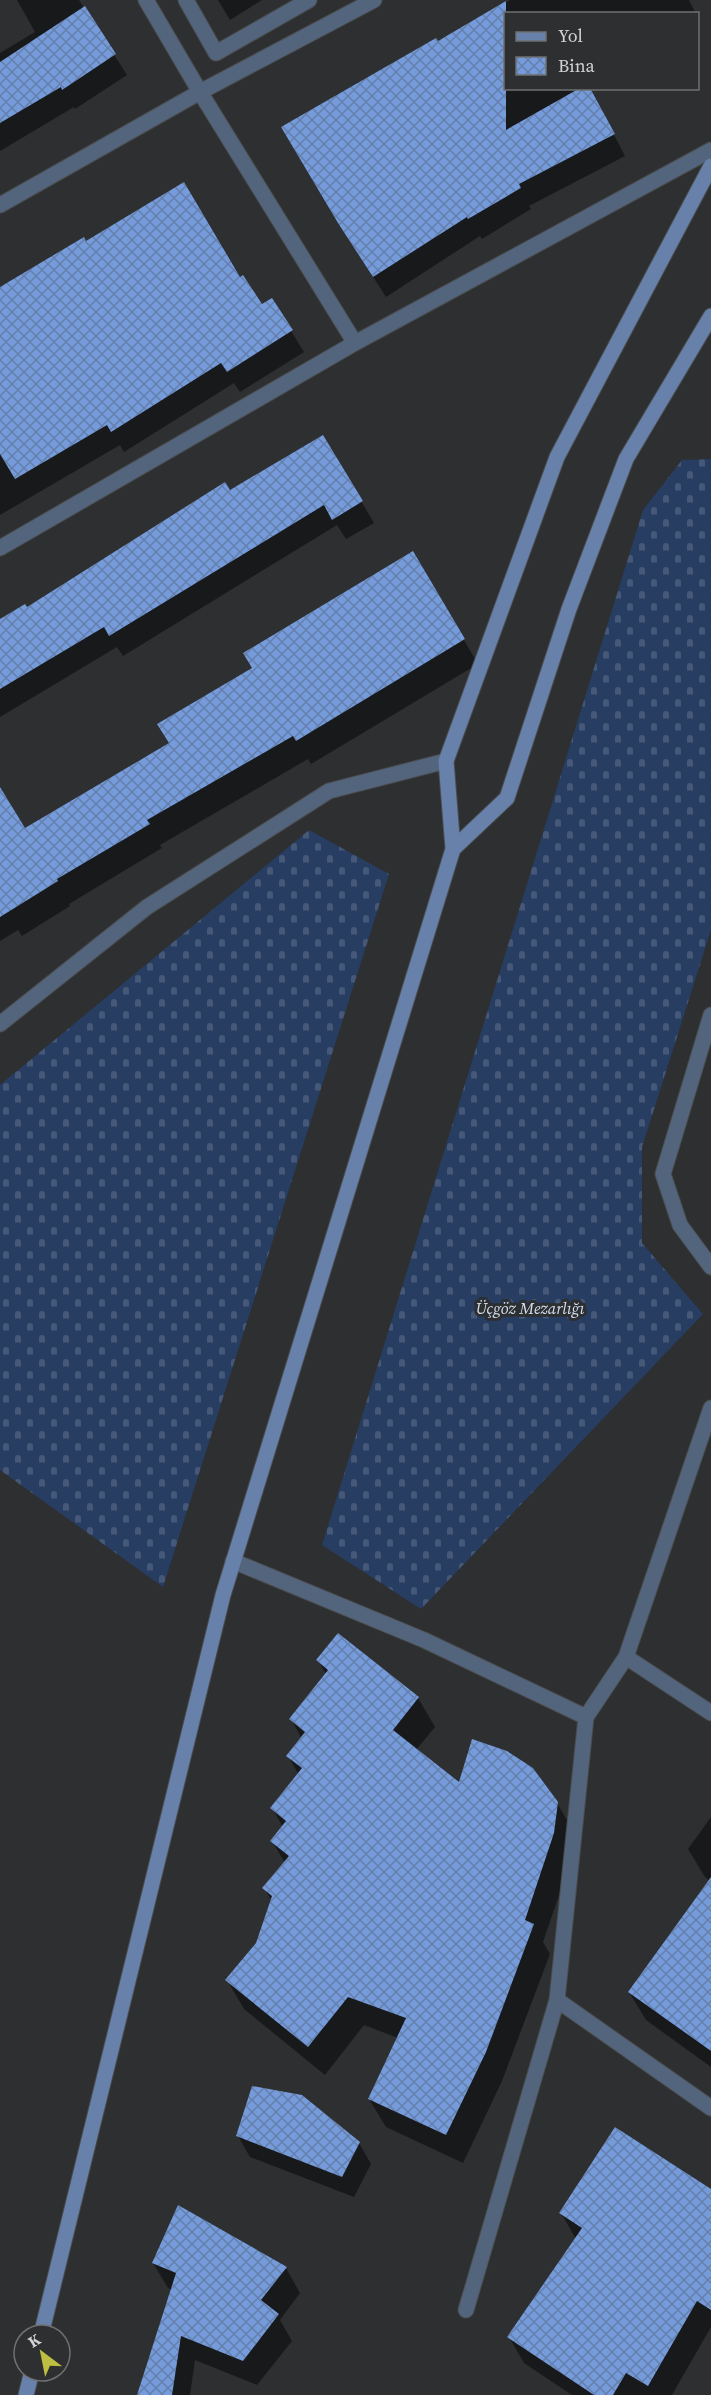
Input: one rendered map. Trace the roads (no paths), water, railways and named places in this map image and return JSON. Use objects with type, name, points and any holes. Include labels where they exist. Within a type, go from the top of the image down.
[{"type":"main road","points":[[44,2323],[223,1595],[453,849],[446,761],[557,457],[711,166]]},
{"type":"main road","points":[[453,849],[507,798],[569,609],[626,459],[711,316]]},
{"type":"street","points":[[146,0],[355,343]]},
{"type":"street","points":[[186,0],[216,53],[309,0]]},
{"type":"street","points":[[0,205],[200,92],[374,0]]},
{"type":"street","points":[[0,548],[355,343],[711,150]]},
{"type":"street","points":[[0,1024],[147,907],[329,791],[446,761]]},
{"type":"street","points":[[711,1015],[663,1174],[680,1225],[711,1267]]},
{"type":"street","points":[[466,2310],[557,2000],[586,1716],[626,1657],[711,1408]]},
{"type":"street","points":[[233,1561],[424,1640],[586,1716]]},
{"type":"street","points":[[626,1657],[711,1713]]},
{"type":"street","points":[[557,2000],[711,2108]]},
{"type":"park label","name":"Üçgöz Mezarlığı","points":[[530,1308]]}]
